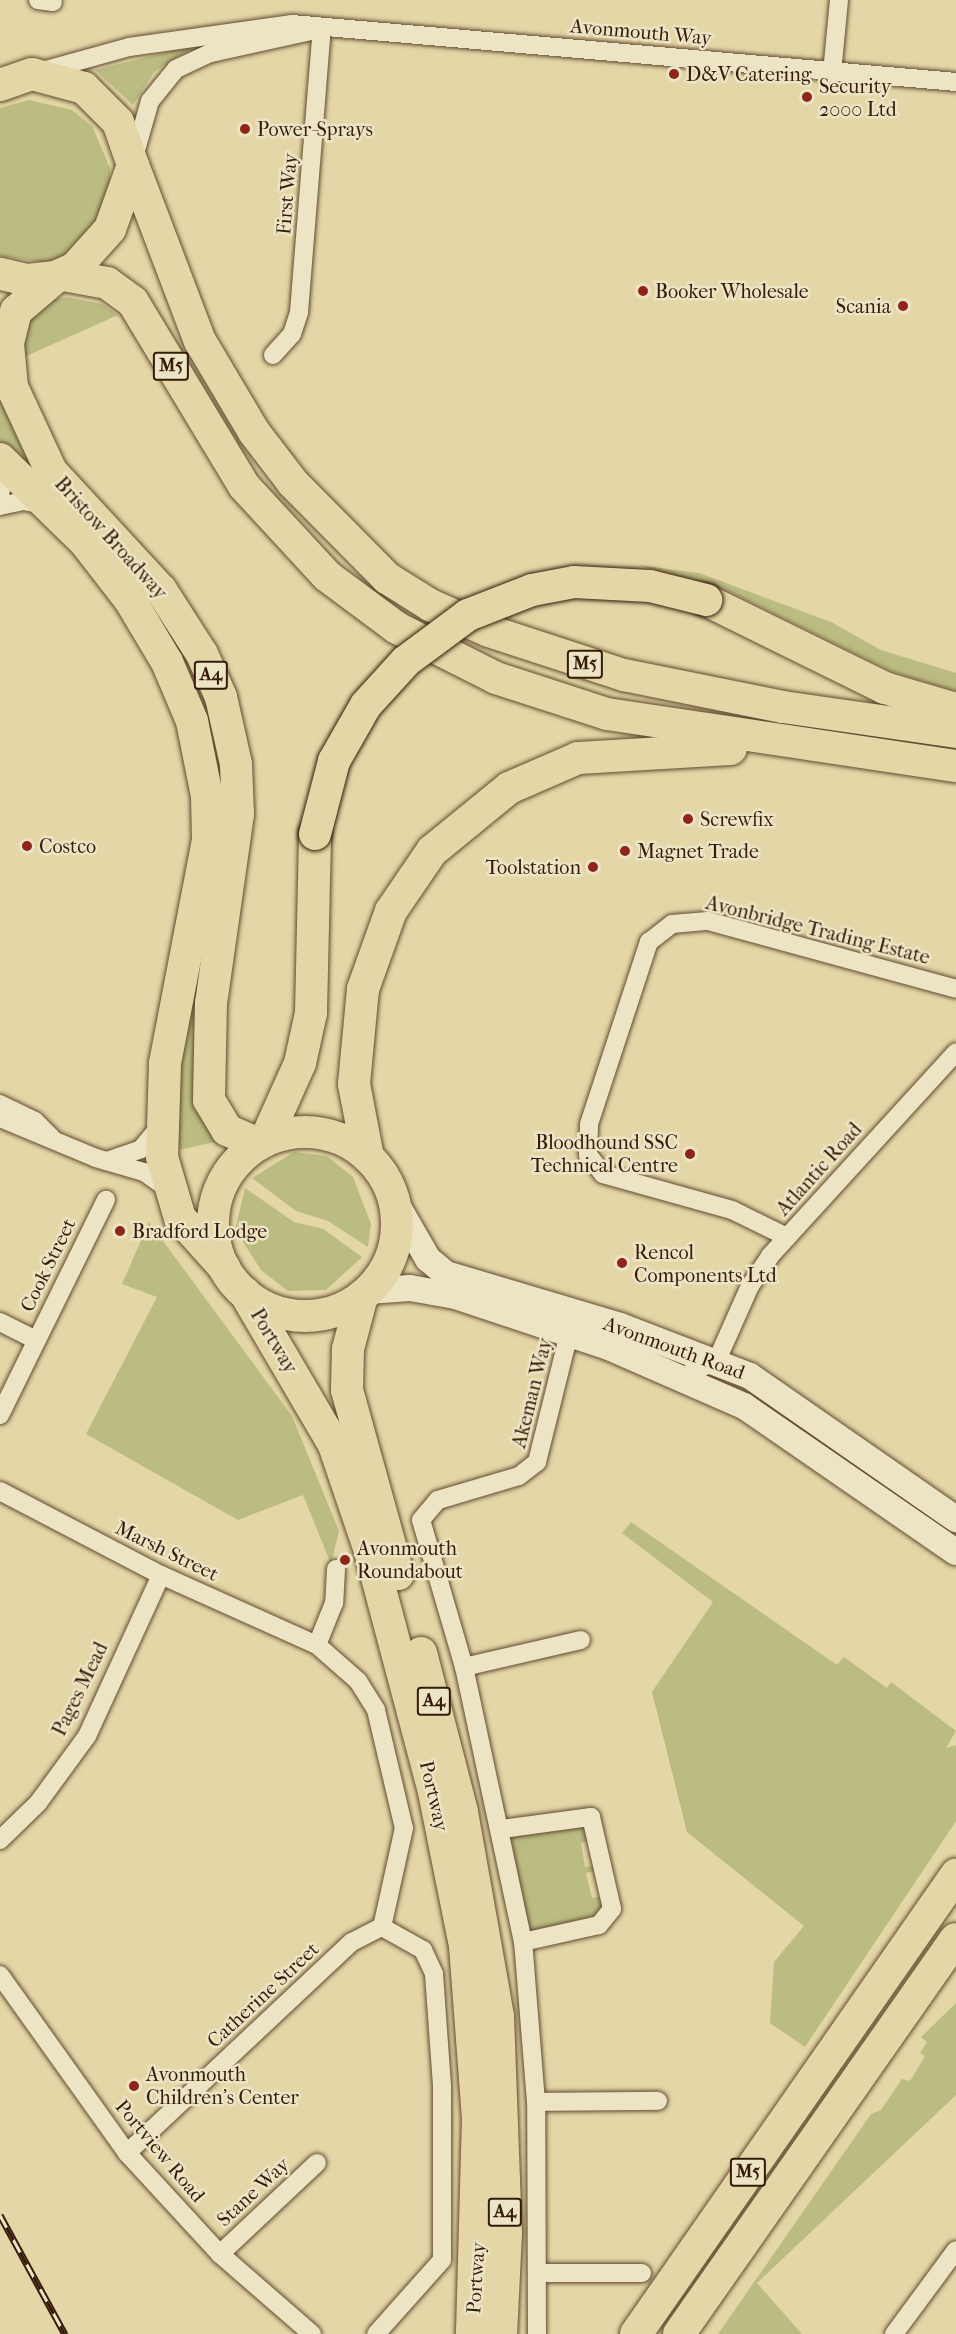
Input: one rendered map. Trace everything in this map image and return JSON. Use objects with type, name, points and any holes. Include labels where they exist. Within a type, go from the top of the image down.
[{"type":"highway","points":[[14,78],[75,83],[104,105],[118,122],[133,163]]},
{"type":"highway","name":"Bristow Broadway","points":[[133,163],[110,229],[85,260],[24,299],[10,326],[15,397],[51,471],[161,590],[202,654],[221,697],[236,764],[238,814],[211,1003],[209,1100],[227,1130],[262,1143]]},
{"type":"highway","name":"M5","points":[[133,163],[200,341],[254,432],[293,483],[387,578],[430,605],[489,631],[624,675],[783,707],[956,732]]},
{"type":"highway","points":[[0,274],[27,280],[59,276]]},
{"type":"highway","name":"M5","points":[[59,276],[107,283],[133,302],[244,486],[327,576],[397,628],[496,678],[607,714],[947,765]]},
{"type":"highway","name":"Bristow Broadway","points":[[2,473],[50,506],[85,542],[155,639],[192,721],[200,756],[208,840],[165,1064],[160,1125],[167,1188],[190,1233],[224,1267]]},
{"type":"highway","points":[[262,1143],[319,1133],[368,1157],[394,1200],[394,1248],[365,1294],[344,1307],[303,1315],[272,1309],[245,1293],[224,1267],[214,1238],[216,1202],[231,1169],[262,1143],[300,1063],[312,1012],[315,834],[334,762],[366,705],[414,653],[468,615],[532,590],[574,582],[650,586],[706,600],[885,688],[956,709]]},
{"type":"highway","name":"M5","points":[[368,1157],[354,1084],[363,989],[391,911],[411,879],[454,828],[480,807],[558,765],[634,752],[714,748],[947,765]]},
{"type":"highway","name":"Portway","points":[[245,1293],[334,1445],[369,1551],[434,1792],[465,1946],[478,2117],[472,2334]]},
{"type":"highway","name":"Portway","points":[[365,1294],[348,1349],[347,1390],[435,1704],[488,1935],[503,2113],[501,2323]]},
{"type":"highway","name":"M5","points":[[636,2334],[956,1875]]},
{"type":"highway","name":"M5","points":[[679,2334],[889,2030],[956,1939]]},
{"type":"main road","name":"Avonmouth Road","points":[[394,1200],[428,1259],[446,1274],[717,1360],[786,1398],[956,1519]]},
{"type":"main road","name":"Avonmouth Road","points":[[365,1294],[410,1288],[446,1294],[569,1334],[680,1378],[744,1406],[956,1552]]},
{"type":"street","points":[[832,73],[839,0]]},
{"type":"street","name":"Avonmouth Way","points":[[14,78],[196,34],[265,25],[956,82]]},
{"type":"street","name":"Avonmouth Way","points":[[133,163],[150,101],[176,69],[211,53],[322,29]]},
{"type":"street","name":"First Way","points":[[273,355],[292,334],[299,312],[322,29]]},
{"type":"street","points":[[0,506],[22,501],[50,506]]},
{"type":"street","name":"Avonbridge Trading Estate","points":[[787,1237],[732,1210],[603,1174],[588,1155],[589,1124],[649,942],[672,924],[708,921],[956,989]]},
{"type":"street","name":"Atlantic Road","points":[[717,1360],[750,1286],[787,1237],[956,1052]]},
{"type":"street","points":[[0,1104],[35,1121],[51,1137]]},
{"type":"street","points":[[0,1118],[106,1161],[144,1172],[167,1188]]},
{"type":"street","points":[[106,1161],[141,1149],[160,1125]]},
{"type":"street","name":"Cook Street","points":[[0,1415],[106,1200]]},
{"type":"street","points":[[0,1322],[36,1340]]},
{"type":"street","name":"Akeman Way","points":[[464,1667],[421,1520],[438,1500],[519,1476],[537,1462],[569,1334]]},
{"type":"street","points":[[680,1378],[717,1360],[723,1380],[744,1406]]},
{"type":"street","name":"Marsh Street","points":[[0,1491],[161,1575],[317,1645]]},
{"type":"street","points":[[317,1645],[334,1603],[336,1569]]},
{"type":"street","name":"Pages Mead","points":[[0,1840],[38,1803],[87,1736],[161,1575]]},
{"type":"street","points":[[537,2334],[539,2273],[536,2102],[523,1942],[502,1829],[464,1667],[581,1640]]},
{"type":"street","name":"Portway","points":[[317,1645],[358,1682],[376,1710],[404,1828],[401,1854],[382,1927],[423,1950],[434,1974],[446,2236],[434,2273],[376,2334]]},
{"type":"street","points":[[502,1829],[591,1817],[612,1909],[599,1925],[523,1942]]},
{"type":"street","name":"Catherine Street","points":[[127,2154],[352,1942],[382,1927]]},
{"type":"street","name":"Portview Road","points":[[0,1975],[127,2154],[220,2254],[312,2334]]},
{"type":"street","points":[[536,2102],[658,2101]]},
{"type":"street","name":"Stane Way","points":[[220,2254],[317,2163]]},
{"type":"street","points":[[898,2332],[956,2250]]},
{"type":"street","points":[[539,2273],[642,2273]]},
{"type":"street","points":[[501,2323],[538,2312]]},
{"type":"green space","points":[[196,45],[154,72],[133,105],[95,70]]},
{"type":"green space","points":[[29,100],[72,110],[92,126],[110,168],[110,185],[95,222],[64,256],[49,263],[0,256],[0,108]]},
{"type":"green space","points":[[67,297],[102,304],[118,315],[22,358],[28,321],[51,300]]},
{"type":"green space","points":[[0,381],[172,623],[159,631],[0,443]]},
{"type":"green space","points":[[637,565],[699,573],[831,622],[881,650],[956,673],[956,691],[893,672],[718,586]]},
{"type":"green space","points":[[189,652],[223,736],[220,1141],[174,1151],[171,1098],[206,917],[175,659]]},
{"type":"green space","points":[[294,1152],[327,1156],[353,1177],[371,1224],[368,1247],[328,1221],[296,1211],[252,1178]]},
{"type":"green space","points":[[245,1188],[294,1222],[323,1229],[362,1257],[326,1290],[288,1291],[261,1270],[243,1242],[236,1226]]},
{"type":"green space","points":[[149,1222],[292,1416],[339,1531],[331,1564],[303,1495],[238,1520],[86,1434],[157,1297],[122,1284]]},
{"type":"green space","points":[[631,1522],[837,1665],[844,1657],[887,1688],[891,1682],[956,1731],[946,1748],[956,1745],[956,1821],[805,2047],[770,2023],[774,1962],[804,1926],[687,1832],[652,1692],[713,1602],[622,1533]]},
{"type":"green space","points":[[581,1821],[594,1840],[581,1843],[585,1867],[599,1865],[600,1870],[586,1873],[592,1898],[605,1896],[607,1914],[530,1934],[510,1836]]},
{"type":"green space","points":[[956,2003],[956,2095],[757,2283],[802,2334],[718,2334],[871,2114],[881,2110],[902,2079],[910,2081],[925,2056],[920,2053],[927,2042],[921,2037]]},
{"type":"railway","points":[[0,2215],[65,2334]]},
{"type":"place","name":"D&V Catering","points":[[674,74]]},
{"type":"place","name":"Security 2000 Ltd","points":[[807,97]]},
{"type":"place","name":"Power-Sprays","points":[[245,129]]},
{"type":"place","name":"Booker Wholesale","points":[[643,291]]},
{"type":"place","name":"Scania","points":[[903,306]]},
{"type":"place","name":"Screwfix","points":[[688,819]]},
{"type":"place","name":"Costco","points":[[27,846]]},
{"type":"place","name":"Magnet Trade","points":[[625,851]]},
{"type":"place","name":"Toolstation","points":[[593,867]]},
{"type":"place","name":"Bloodhound SSC Technical Centre","points":[[690,1154]]},
{"type":"place","name":"Bradford Lodge","points":[[120,1231]]},
{"type":"place","name":"Rencol Components Ltd","points":[[622,1263]]},
{"type":"place","name":"Avonmouth Roundabout","points":[[345,1560]]},
{"type":"place","name":"Avonmouth Children's Center","points":[[134,2086]]}]
